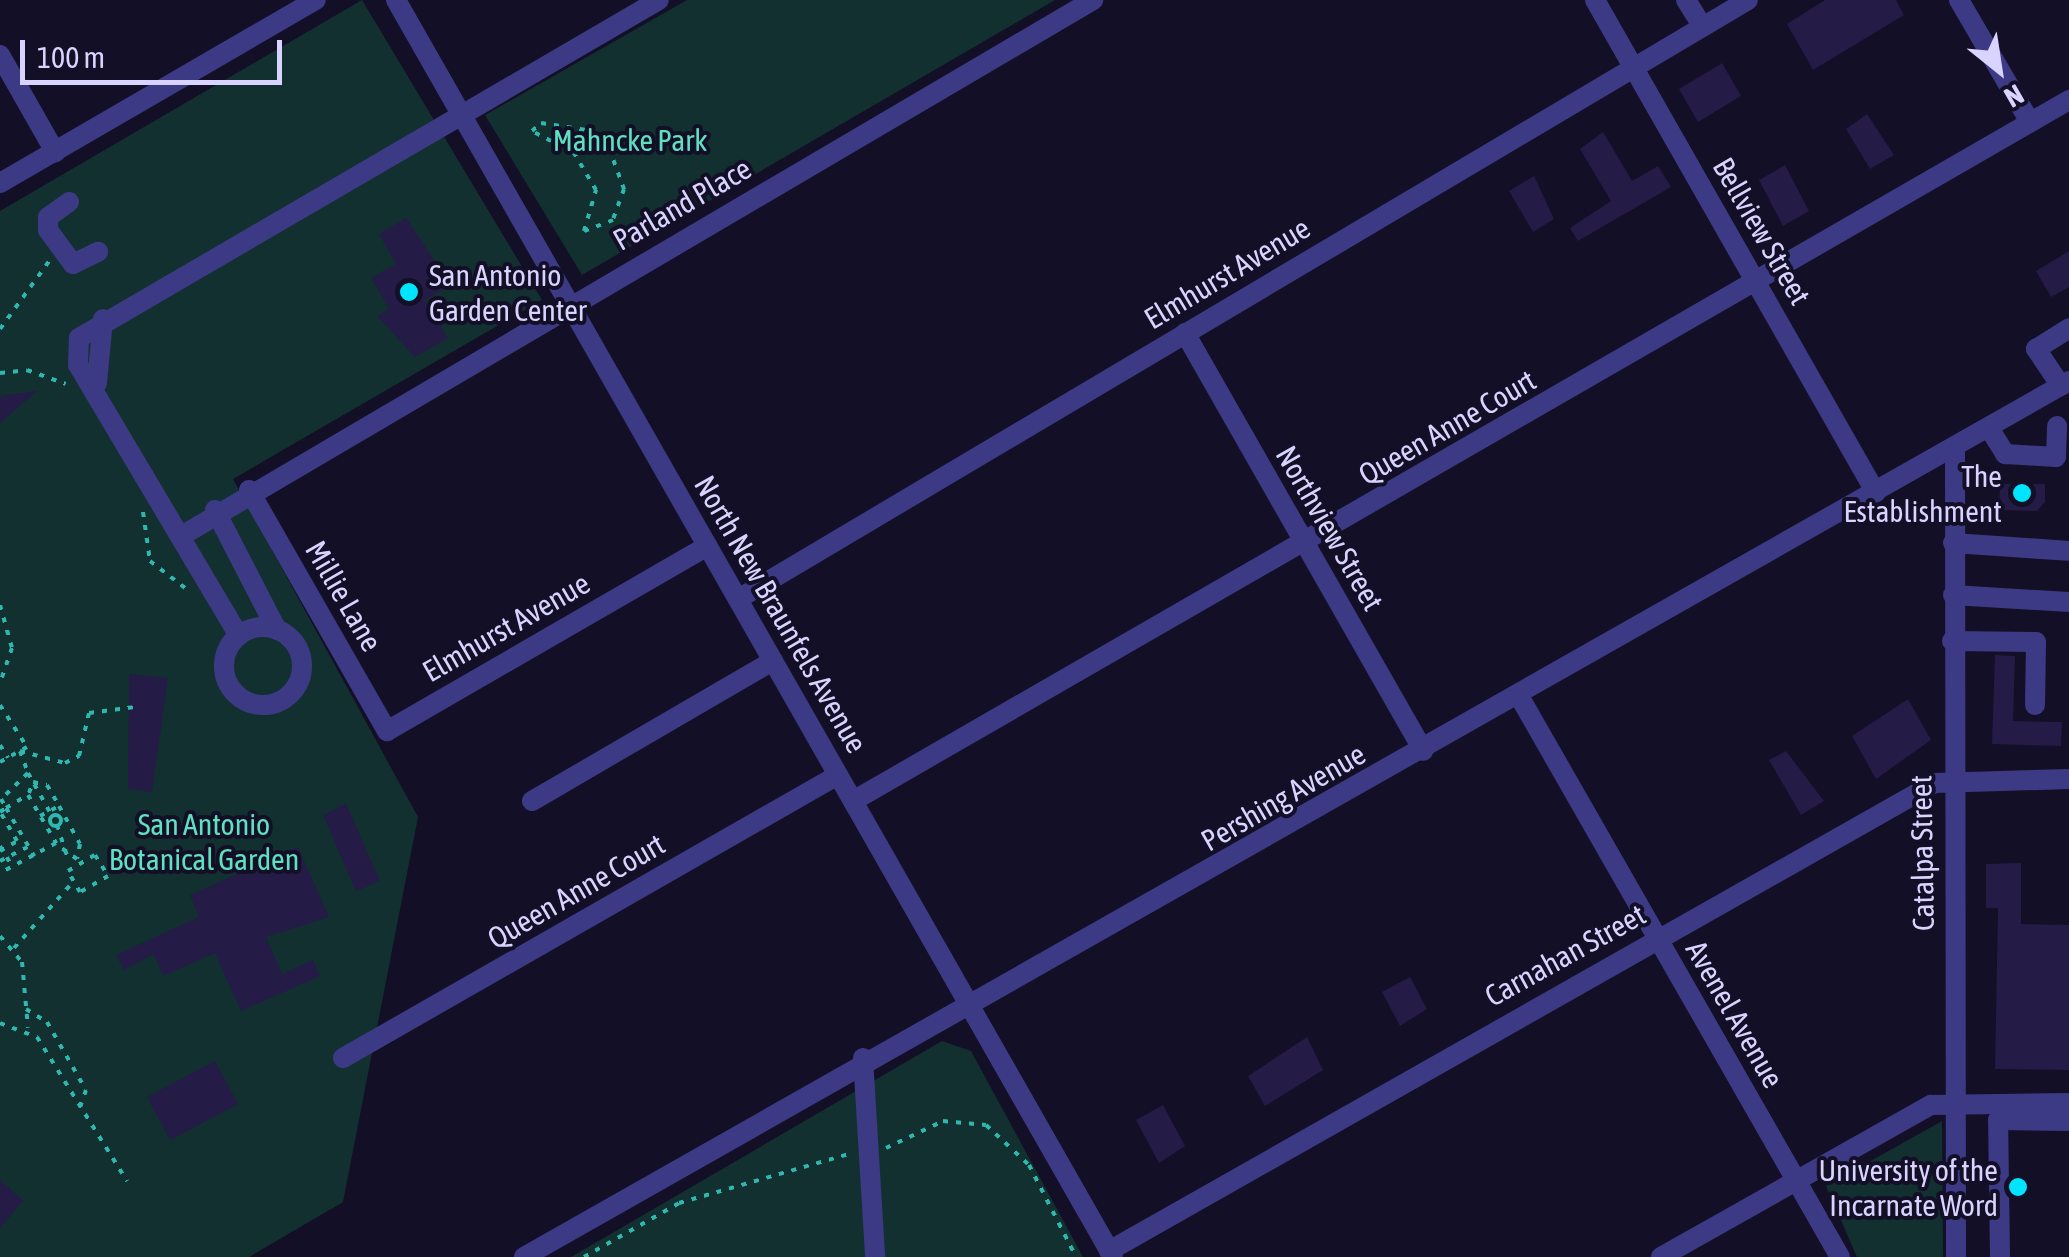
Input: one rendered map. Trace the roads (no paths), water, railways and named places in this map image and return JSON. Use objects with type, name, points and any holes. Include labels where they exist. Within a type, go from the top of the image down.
[{"type":"street","points":[[0,184],[316,0]]},
{"type":"street","name":"North New Braunfels Avenue","points":[[396,0],[1111,1254]]},
{"type":"street","points":[[240,636],[76,351],[103,319],[659,0]]},
{"type":"street","name":"Parland Place","points":[[183,535],[249,490],[1093,0]]},
{"type":"street","name":"Bellview Street","points":[[1595,0],[1876,493]]},
{"type":"street","points":[[1686,0],[1702,26]]},
{"type":"street","name":"Elmhurst Avenue","points":[[738,599],[1748,0]]},
{"type":"street","points":[[1959,0],[2030,122]]},
{"type":"street","points":[[0,55],[55,152]]},
{"type":"street","name":"Queen Anne Court","points":[[852,800],[1305,544],[2069,100]]},
{"type":"street","points":[[69,202],[48,216],[55,243],[73,264],[98,252]]},
{"type":"street","points":[[2065,384],[2036,349],[2069,328]]},
{"type":"street","name":"Northview Street","points":[[1185,333],[1424,751]]},
{"type":"street","name":"Pershing Avenue","points":[[524,1257],[863,1058],[969,1004],[1424,751],[2065,384]]},
{"type":"street","points":[[1988,428],[2005,454],[2063,457],[2063,422],[2037,400]]},
{"type":"street","name":"Catalpa Street","points":[[1955,447],[1950,779],[1958,1102],[1956,1257]]},
{"type":"street","name":"Millie Lane","points":[[249,490],[387,731]]},
{"type":"street","points":[[215,510],[277,630],[296,646],[302,670],[292,692],[270,704],[246,701],[228,683],[225,657],[240,636],[277,630]]},
{"type":"street","points":[[1953,543],[2069,550]]},
{"type":"street","name":"Elmhurst Avenue","points":[[387,731],[707,546]]},
{"type":"street","points":[[1953,595],[2069,602]]},
{"type":"street","points":[[1952,642],[2036,642],[2035,705]]},
{"type":"street","points":[[532,800],[773,661]]},
{"type":"street","name":"Avenel Avenue","points":[[1519,696],[1840,1257]]},
{"type":"street","name":"Queen Anne Court","points":[[344,1058],[838,775]]},
{"type":"street","name":"Carnahan Street","points":[[1111,1254],[1658,938],[1950,779],[2069,779]]},
{"type":"street","points":[[863,1058],[875,1257]]},
{"type":"street","points":[[1661,1257],[1932,1105],[1958,1102],[1997,1111],[2040,1112],[2069,1121]]},
{"type":"street","points":[[2040,1112],[2069,1104]]},
{"type":"street","points":[[1997,1111],[2000,1257]]},
{"type":"place","name":"San Antonio Garden Center","points":[[409,292]]},
{"type":"place","name":"The Establishment","points":[[2022,493]]},
{"type":"place","name":"University of the Incarnate Word","points":[[2018,1187]]},
{"type":"park label","name":"Mahncke Park","points":[[630,140]]},
{"type":"park label","name":"San Antonio Botanical Garden","points":[[204,841]]}]
